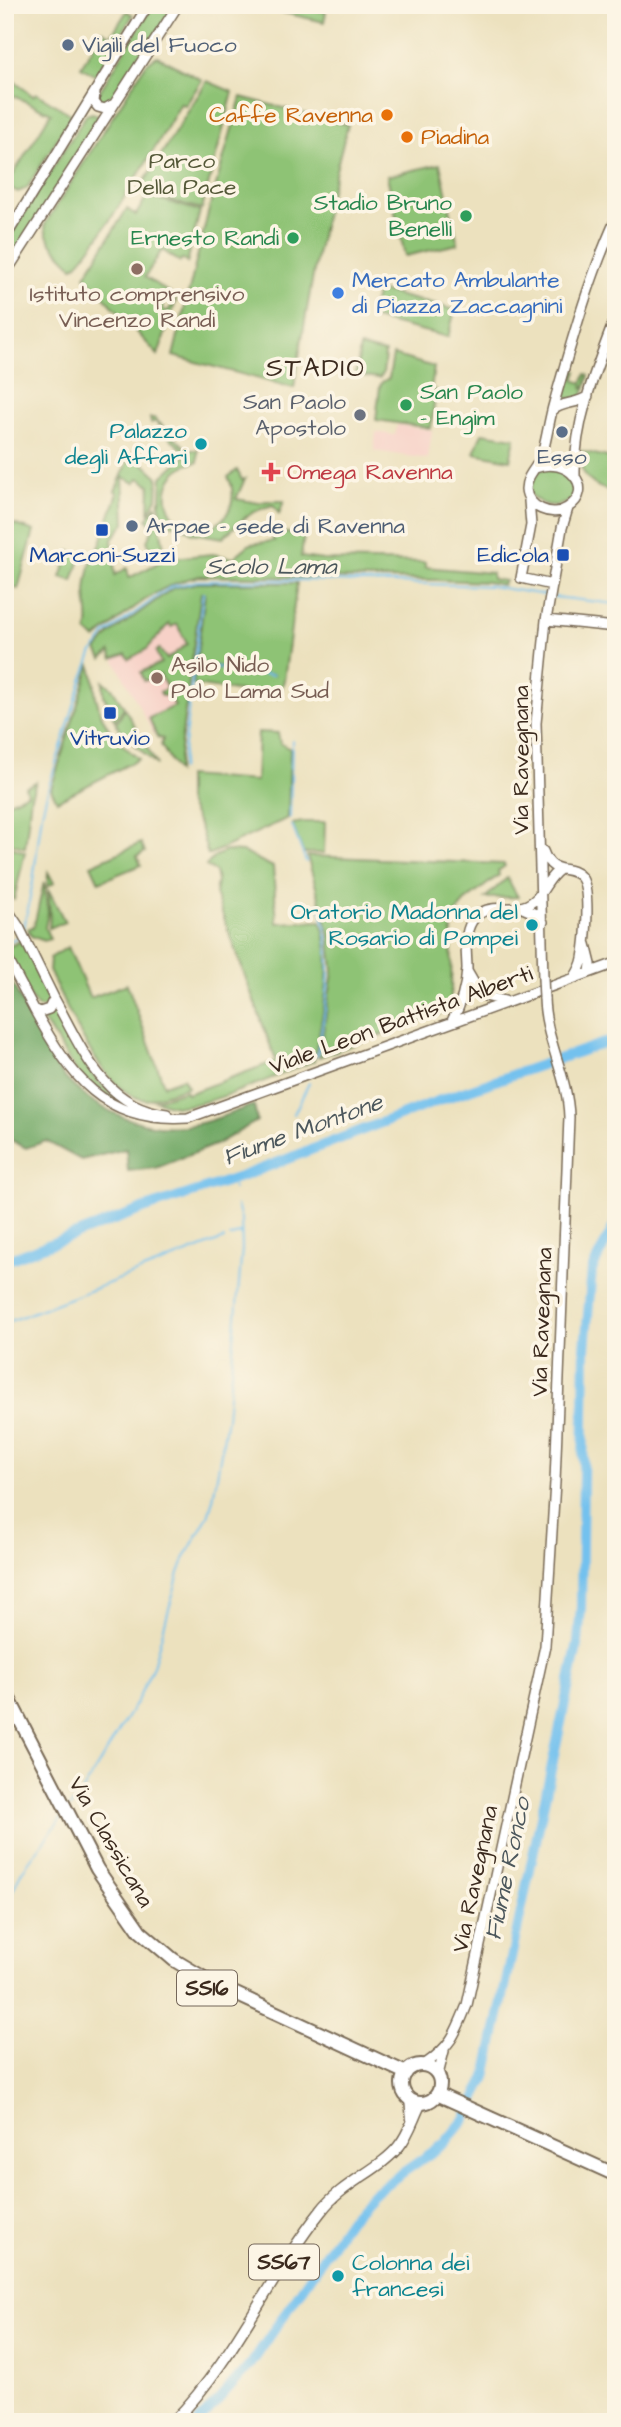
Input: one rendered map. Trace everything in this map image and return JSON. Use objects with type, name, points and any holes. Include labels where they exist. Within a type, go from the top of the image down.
[{"type":"highway","name":"Via Classicana","points":[[5,1691],[71,1825],[123,1910],[140,1931],[174,1960],[214,1984],[404,2076]]},
{"type":"highway","name":"Via Classicana","points":[[5,1704],[58,1799]]},
{"type":"highway","points":[[444,2094],[435,2070],[424,2065],[414,2066],[404,2076],[404,2092],[416,2101],[430,2100],[444,2094],[616,2169]]},
{"type":"highway","points":[[506,2122],[616,2175]]},
{"type":"main road","points":[[5,238],[148,5]]},
{"type":"main road","points":[[5,274],[178,5]]},
{"type":"main road","points":[[95,92],[94,102],[99,107],[108,108],[113,104]]},
{"type":"main road","points":[[83,114],[91,109],[97,111],[101,123]]},
{"type":"main road","points":[[552,584],[521,579],[531,525],[527,480],[541,458],[578,318],[616,219]]},
{"type":"main road","points":[[529,501],[549,510],[568,508],[573,503],[578,490],[575,475],[576,454],[588,396],[616,316]]},
{"type":"main road","points":[[552,411],[588,396]]},
{"type":"main road","points":[[535,468],[542,465],[556,466],[569,469],[575,475]]},
{"type":"main road","name":"Via Ravegnana","points":[[438,2075],[444,2051],[459,2025],[469,1997],[545,1646],[555,1471],[569,1098],[548,1034],[544,998],[536,723],[546,620],[568,508]]},
{"type":"main road","points":[[546,620],[616,627]]},
{"type":"main road","points":[[541,843],[546,859],[559,870],[574,872],[585,885],[587,946],[592,964],[590,972]]},
{"type":"main road","points":[[452,1021],[462,1001],[467,970],[467,937],[472,921],[492,908],[520,907],[533,902],[546,882],[559,870]]},
{"type":"main road","points":[[520,907],[536,914],[543,922]]},
{"type":"main road","name":"Viale Leon Battista Alberti","points":[[6,910],[19,927],[89,1063],[112,1090],[142,1108],[160,1113],[200,1114]]},
{"type":"main road","points":[[574,978],[587,946]]},
{"type":"main road","points":[[587,946],[600,960],[615,963]]},
{"type":"main road","name":"Viale Leon Battista Alberti","points":[[5,954],[66,1065],[86,1086],[108,1101],[136,1114],[154,1118],[188,1118],[200,1114],[615,963]]},
{"type":"main road","points":[[583,961],[590,972]]},
{"type":"main road","points":[[462,1001],[477,1012],[481,995],[467,970]]},
{"type":"main road","points":[[481,995],[506,1002]]},
{"type":"main road","points":[[34,1009],[40,1012],[48,1009],[54,998]]},
{"type":"main road","name":"Via Ravegnana","points":[[424,2065],[444,2051]]},
{"type":"main road","name":"SS67","points":[[173,2422],[192,2403],[216,2370],[275,2275],[324,2207],[337,2193],[399,2146],[412,2120],[416,2101]]},
{"type":"shaded area","points":[[397,425],[432,430],[428,459],[374,451],[376,432],[395,435]]},
{"type":"shaded area","name":"Asilo Nido Polo Lama Sud","points":[[189,595],[186,716],[177,772],[161,745],[163,739],[153,733],[110,651],[121,640]]},
{"type":"green space","points":[[153,5],[175,5],[110,103],[101,105],[98,102],[98,94]]},
{"type":"green space","points":[[250,5],[297,5],[326,12],[324,22]]},
{"type":"green space","points":[[127,11],[133,15],[96,76],[81,67],[103,31],[111,36]]},
{"type":"green space","points":[[157,56],[202,80],[185,106],[181,103],[110,220],[73,267],[47,236],[45,224],[146,64]]},
{"type":"green space","points":[[5,74],[33,96],[36,93],[72,115],[27,188],[18,192],[6,186],[51,113],[5,92]]},
{"type":"green space","name":"Parco Della Pace","points":[[207,81],[233,92],[202,209],[138,192]]},
{"type":"green space","points":[[241,97],[348,125],[317,256],[294,388],[173,356],[208,213]]},
{"type":"green space","points":[[86,115],[97,115],[99,120],[5,270],[5,244]]},
{"type":"green space","points":[[440,164],[458,244],[405,256],[387,176]]},
{"type":"green space","name":"Istituto comprensivo Vincenzo Randi","points":[[147,196],[200,211],[187,263],[183,259],[180,262],[162,250],[145,277],[171,294],[162,308],[167,312],[177,298],[158,355],[85,276],[127,209],[136,215]]},
{"type":"green space","points":[[377,290],[455,310],[448,337],[370,318]]},
{"type":"green space","points":[[360,347],[385,353],[383,374],[379,378],[356,375]]},
{"type":"green space","name":"San Paolo - Engim","points":[[393,355],[434,367],[431,389],[436,390],[431,428],[376,420],[380,386],[389,378]]},
{"type":"green space","points":[[569,368],[577,371],[574,380],[582,383],[586,374],[589,375],[586,387],[582,386],[585,389],[582,398],[570,399],[561,393]]},
{"type":"green space","points":[[150,418],[154,418],[186,450],[198,450],[198,462],[178,470],[168,486],[168,505],[179,525],[164,524],[159,503],[162,477],[187,454],[165,433],[162,436],[165,431],[155,421],[151,423]]},
{"type":"green space","points":[[482,433],[515,438],[510,460],[474,453]]},
{"type":"green space","points":[[581,451],[616,459],[616,492],[601,488],[588,479],[581,467]]},
{"type":"green space","points":[[132,453],[158,477],[157,498],[149,513],[150,485],[139,478],[135,483],[123,477],[125,523],[112,539],[115,575],[127,568],[129,578],[158,563],[163,554],[174,548],[173,558],[212,554],[233,558],[250,544],[274,541],[270,530],[279,528],[279,532],[304,535],[301,557],[323,560],[425,562],[425,567],[492,573],[492,579],[505,581],[503,585],[437,580],[200,576],[157,592],[96,639],[87,632],[88,576],[95,550],[98,551],[118,493],[115,491]]},
{"type":"green space","points":[[543,469],[567,475],[577,486],[575,497],[563,504],[552,506],[535,499],[530,494],[530,482],[535,473]]},
{"type":"green space","points":[[237,470],[242,480],[245,479],[236,499],[259,503],[284,501],[279,514],[273,505],[257,511],[240,521],[223,538],[192,533],[182,526],[206,528],[216,525],[223,518],[232,499],[228,477]]},
{"type":"green space","points":[[156,506],[164,548],[154,555],[147,541],[154,527],[147,519]]},
{"type":"green space","points":[[5,521],[34,531],[18,589],[5,585]]},
{"type":"green space","points":[[70,551],[81,556],[73,581],[61,577]]},
{"type":"green space","points":[[198,583],[297,583],[284,680],[279,697],[193,685],[196,666],[275,675],[196,663],[205,594],[201,593],[177,772],[161,745],[163,739],[157,737],[149,718],[175,706],[169,695],[162,696],[160,692],[167,688],[160,675],[144,681],[141,672],[161,663],[156,652],[159,649],[167,659],[187,644],[177,624],[171,627],[169,624],[147,649],[129,659],[126,654],[113,659],[110,652],[102,659],[97,650],[110,634],[173,588]]},
{"type":"green space","points":[[90,665],[102,717],[117,739],[139,759],[57,801],[51,789]]},
{"type":"green space","points":[[103,681],[112,688],[124,707],[115,721],[104,696]]},
{"type":"green space","points":[[125,709],[157,765],[124,735],[116,724]]},
{"type":"green space","points":[[258,732],[278,733],[280,743],[290,749],[288,818],[208,855],[200,827],[187,801],[187,776],[256,781]]},
{"type":"green space","points":[[36,782],[31,796],[25,848],[5,841],[5,804],[28,793],[25,787]]},
{"type":"green space","points":[[325,822],[324,853],[303,853],[292,824]]},
{"type":"green space","points":[[141,843],[145,852],[137,856],[141,865],[99,882],[91,865]]},
{"type":"green space","points":[[5,845],[25,852],[14,900],[5,895]]},
{"type":"green space","points":[[226,851],[243,852],[273,867],[277,923],[321,921],[327,973],[324,1008],[314,1061],[212,1100],[181,1106],[171,1105],[155,1100],[185,1091],[187,1094],[276,1061],[215,894],[215,872],[206,866],[215,856]]},
{"type":"green space","points":[[307,856],[504,864],[498,871],[499,875],[464,902],[452,920],[451,1000],[440,1014],[319,1057],[333,971],[329,932]]},
{"type":"green space","points":[[48,872],[54,883],[48,887],[48,880]]},
{"type":"green space","points":[[507,878],[518,897],[485,898]]},
{"type":"green space","points":[[44,882],[48,912],[45,928],[50,939],[44,941],[31,936],[28,929],[34,926]]},
{"type":"green space","points":[[48,889],[65,922],[49,928],[50,913]]},
{"type":"green space","points":[[22,940],[51,998],[46,1008],[38,1007],[31,999],[6,948]]},
{"type":"green space","points":[[68,947],[90,998],[127,984],[164,1085],[183,1078],[188,1087],[147,1100],[131,1095],[116,1084],[101,1067],[76,1026],[49,971],[50,958]]},
{"type":"green space","points":[[5,978],[13,984],[41,1044],[59,1070],[74,1086],[111,1112],[153,1125],[175,1126],[197,1124],[254,1105],[257,1121],[217,1144],[156,1168],[128,1171],[126,1149],[81,1160],[46,1141],[26,1148],[5,1137]]},
{"type":"green space","points":[[55,1006],[94,1077],[115,1098],[113,1101],[78,1074],[39,1014]]},
{"type":"waterway","name":"Scolo Lama","points":[[24,928],[42,813],[92,654],[106,634],[171,587],[197,581],[296,580],[490,586],[545,595]]},
{"type":"waterway","points":[[181,769],[203,593]]},
{"type":"waterway","name":"Scolo Lama","points":[[554,597],[616,604]]},
{"type":"waterway","points":[[194,664],[273,675]]},
{"type":"waterway","points":[[290,818],[292,741]]},
{"type":"waterway","points":[[292,825],[306,862]]},
{"type":"waterway","points":[[317,1056],[329,964],[320,907]]},
{"type":"waterway","name":"Scolo Lama","points":[[5,944],[19,936]]},
{"type":"waterway","name":"Fiume Montone","points":[[5,1261],[143,1209],[243,1176],[443,1099],[616,1039]]},
{"type":"waterway","points":[[294,1114],[309,1083]]},
{"type":"waterway","points":[[231,1180],[234,1189]]},
{"type":"waterway","points":[[70,1807],[79,1797],[137,1701],[153,1666],[185,1557],[208,1516],[213,1499],[227,1418],[242,1249],[241,1219],[237,1205]]},
{"type":"waterway","name":"Fiume Ronco","points":[[199,2422],[251,2364],[349,2219],[372,2194],[444,2144],[465,2119],[486,2077],[578,1642],[581,1607],[585,1348],[592,1270],[616,1222]]},
{"type":"waterway","points":[[230,1237],[240,1233]]},
{"type":"waterway","points":[[5,1323],[224,1239]]},
{"type":"waterway","points":[[5,1906],[22,1871],[64,1814]]},
{"type":"place","name":"Vigili del Fuoco","points":[[68,45]]},
{"type":"place","name":"Caffe Ravenna","points":[[387,115]]},
{"type":"place","name":"Piadina","points":[[407,137]]},
{"type":"place","name":"Stadio Bruno Benelli","points":[[466,216]]},
{"type":"place","name":"Ernesto Randi","points":[[293,238]]},
{"type":"place","name":"Istituto comprensivo Vincenzo Randi","points":[[137,269]]},
{"type":"place","name":"Mercato Ambulante di Piazza Zaccagnini","points":[[338,293]]},
{"type":"place","name":"San Paolo - Engim","points":[[406,405]]},
{"type":"place","name":"San Paolo Apostolo","points":[[360,415]]},
{"type":"place","name":"Esso","points":[[562,432]]},
{"type":"place","name":"Palazzo degli Affari","points":[[201,444]]},
{"type":"place","name":"Omega Ravenna","points":[[271,472]]},
{"type":"place","name":"Arpae - sede di Ravenna","points":[[132,526]]},
{"type":"place","name":"Marconi-Suzzi","points":[[102,530]]},
{"type":"place","name":"Edicola","points":[[563,555]]},
{"type":"place","name":"Asilo Nido Polo Lama Sud","points":[[157,678]]},
{"type":"place","name":"Vitruvio","points":[[110,713]]},
{"type":"place","name":"Oratorio Madonna del Rosario di Pompei","points":[[532,925]]},
{"type":"place","name":"Colonna dei francesi","points":[[338,2276]]},
{"type":"district","name":"STADIO","points":[[316,368]]}]
